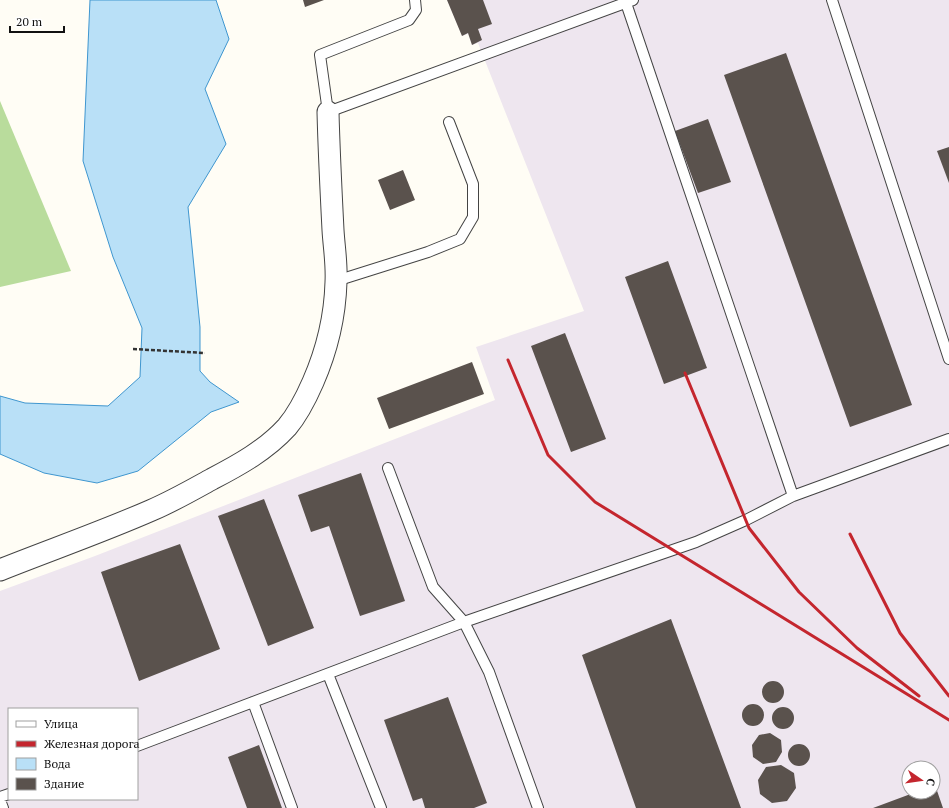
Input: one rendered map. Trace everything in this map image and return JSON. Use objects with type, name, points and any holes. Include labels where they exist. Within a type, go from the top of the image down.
[{"type":"street","points":[[0,570],[152,510],[171,501],[257,453],[273,441],[298,413],[327,347],[332,321],[336,281],[328,112]]},
{"type":"lane","points":[[415,0],[416,10],[409,20],[320,55],[328,112],[630,1],[793,496]]},
{"type":"lane","points":[[832,0],[949,359]]},
{"type":"lane","points":[[336,281],[428,252],[460,239],[473,217],[473,184],[449,122]]},
{"type":"lane","points":[[138,746],[464,622],[696,542],[746,520],[793,496],[949,439]]},
{"type":"lane","points":[[388,468],[433,587],[464,622],[489,672],[538,808]]},
{"type":"lane","points":[[328,674],[381,808]]},
{"type":"lane","points":[[253,702],[292,808]]},
{"type":"lane","points":[[0,799],[3,808]]},
{"type":"path","points":[[133,349],[205,353]]},
{"type":"shaded area","points":[[447,0],[949,0],[949,808],[0,808],[0,591],[95,556],[495,400],[476,347],[584,311],[478,43],[472,45],[468,34],[462,36]]},
{"type":"green space","points":[[0,101],[71,271],[0,287]]},
{"type":"water","points":[[90,0],[216,0],[229,39],[205,89],[226,144],[188,207],[200,327],[200,371],[210,382],[239,402],[211,412],[138,471],[97,483],[44,473],[0,454],[0,396],[25,403],[108,406],[140,377],[142,328],[113,257],[83,161]]},
{"type":"building","points":[[303,0],[324,0],[305,7]]},
{"type":"building","points":[[447,0],[483,0],[492,24],[478,29],[482,40],[472,45],[468,33],[462,36]]},
{"type":"building","points":[[786,53],[912,405],[850,427],[724,75]]},
{"type":"building","points":[[708,119],[731,182],[698,193],[675,131]]},
{"type":"building","points":[[949,147],[949,183],[937,151]]},
{"type":"building","points":[[403,170],[415,200],[390,210],[378,180]]},
{"type":"building","points":[[668,261],[707,368],[664,384],[625,277]]},
{"type":"building","points":[[565,333],[606,439],[571,452],[531,346]]},
{"type":"building","points":[[472,362],[484,394],[389,429],[377,398]]},
{"type":"building","points":[[361,473],[405,601],[360,616],[329,526],[311,532],[298,495]]},
{"type":"building","points":[[264,499],[314,628],[268,646],[218,516]]},
{"type":"building","points":[[180,544],[220,649],[139,681],[101,572]]},
{"type":"building","points":[[671,619],[741,808],[636,808],[582,655]]},
{"type":"building","points":[[773,681],[781,684],[784,692],[781,700],[773,703],[765,700],[762,692],[765,684]]},
{"type":"building","points":[[448,697],[487,803],[474,808],[425,808],[422,798],[413,801],[384,720]]},
{"type":"building","points":[[753,704],[761,707],[764,715],[761,723],[753,726],[745,723],[742,715],[745,707]]},
{"type":"building","points":[[783,707],[791,710],[794,718],[791,726],[783,729],[775,726],[772,718],[775,710]]},
{"type":"building","points":[[770,733],[781,740],[782,752],[776,762],[763,764],[753,757],[752,745],[759,735]]},
{"type":"building","points":[[799,744],[807,747],[810,755],[807,763],[799,766],[791,763],[788,755],[791,747]]},
{"type":"building","points":[[259,745],[282,808],[247,808],[228,757]]},
{"type":"building","points":[[781,765],[794,773],[796,788],[787,801],[772,803],[760,794],[758,780],[766,767]]},
{"type":"building","points":[[901,798],[901,800],[940,800],[943,808],[873,808]]},
{"type":"railway","points":[[508,360],[548,455],[595,502],[949,720]]},
{"type":"railway","points":[[685,373],[749,528],[799,592],[857,648],[919,696]]},
{"type":"railway","points":[[850,534],[900,633],[949,696]]}]
